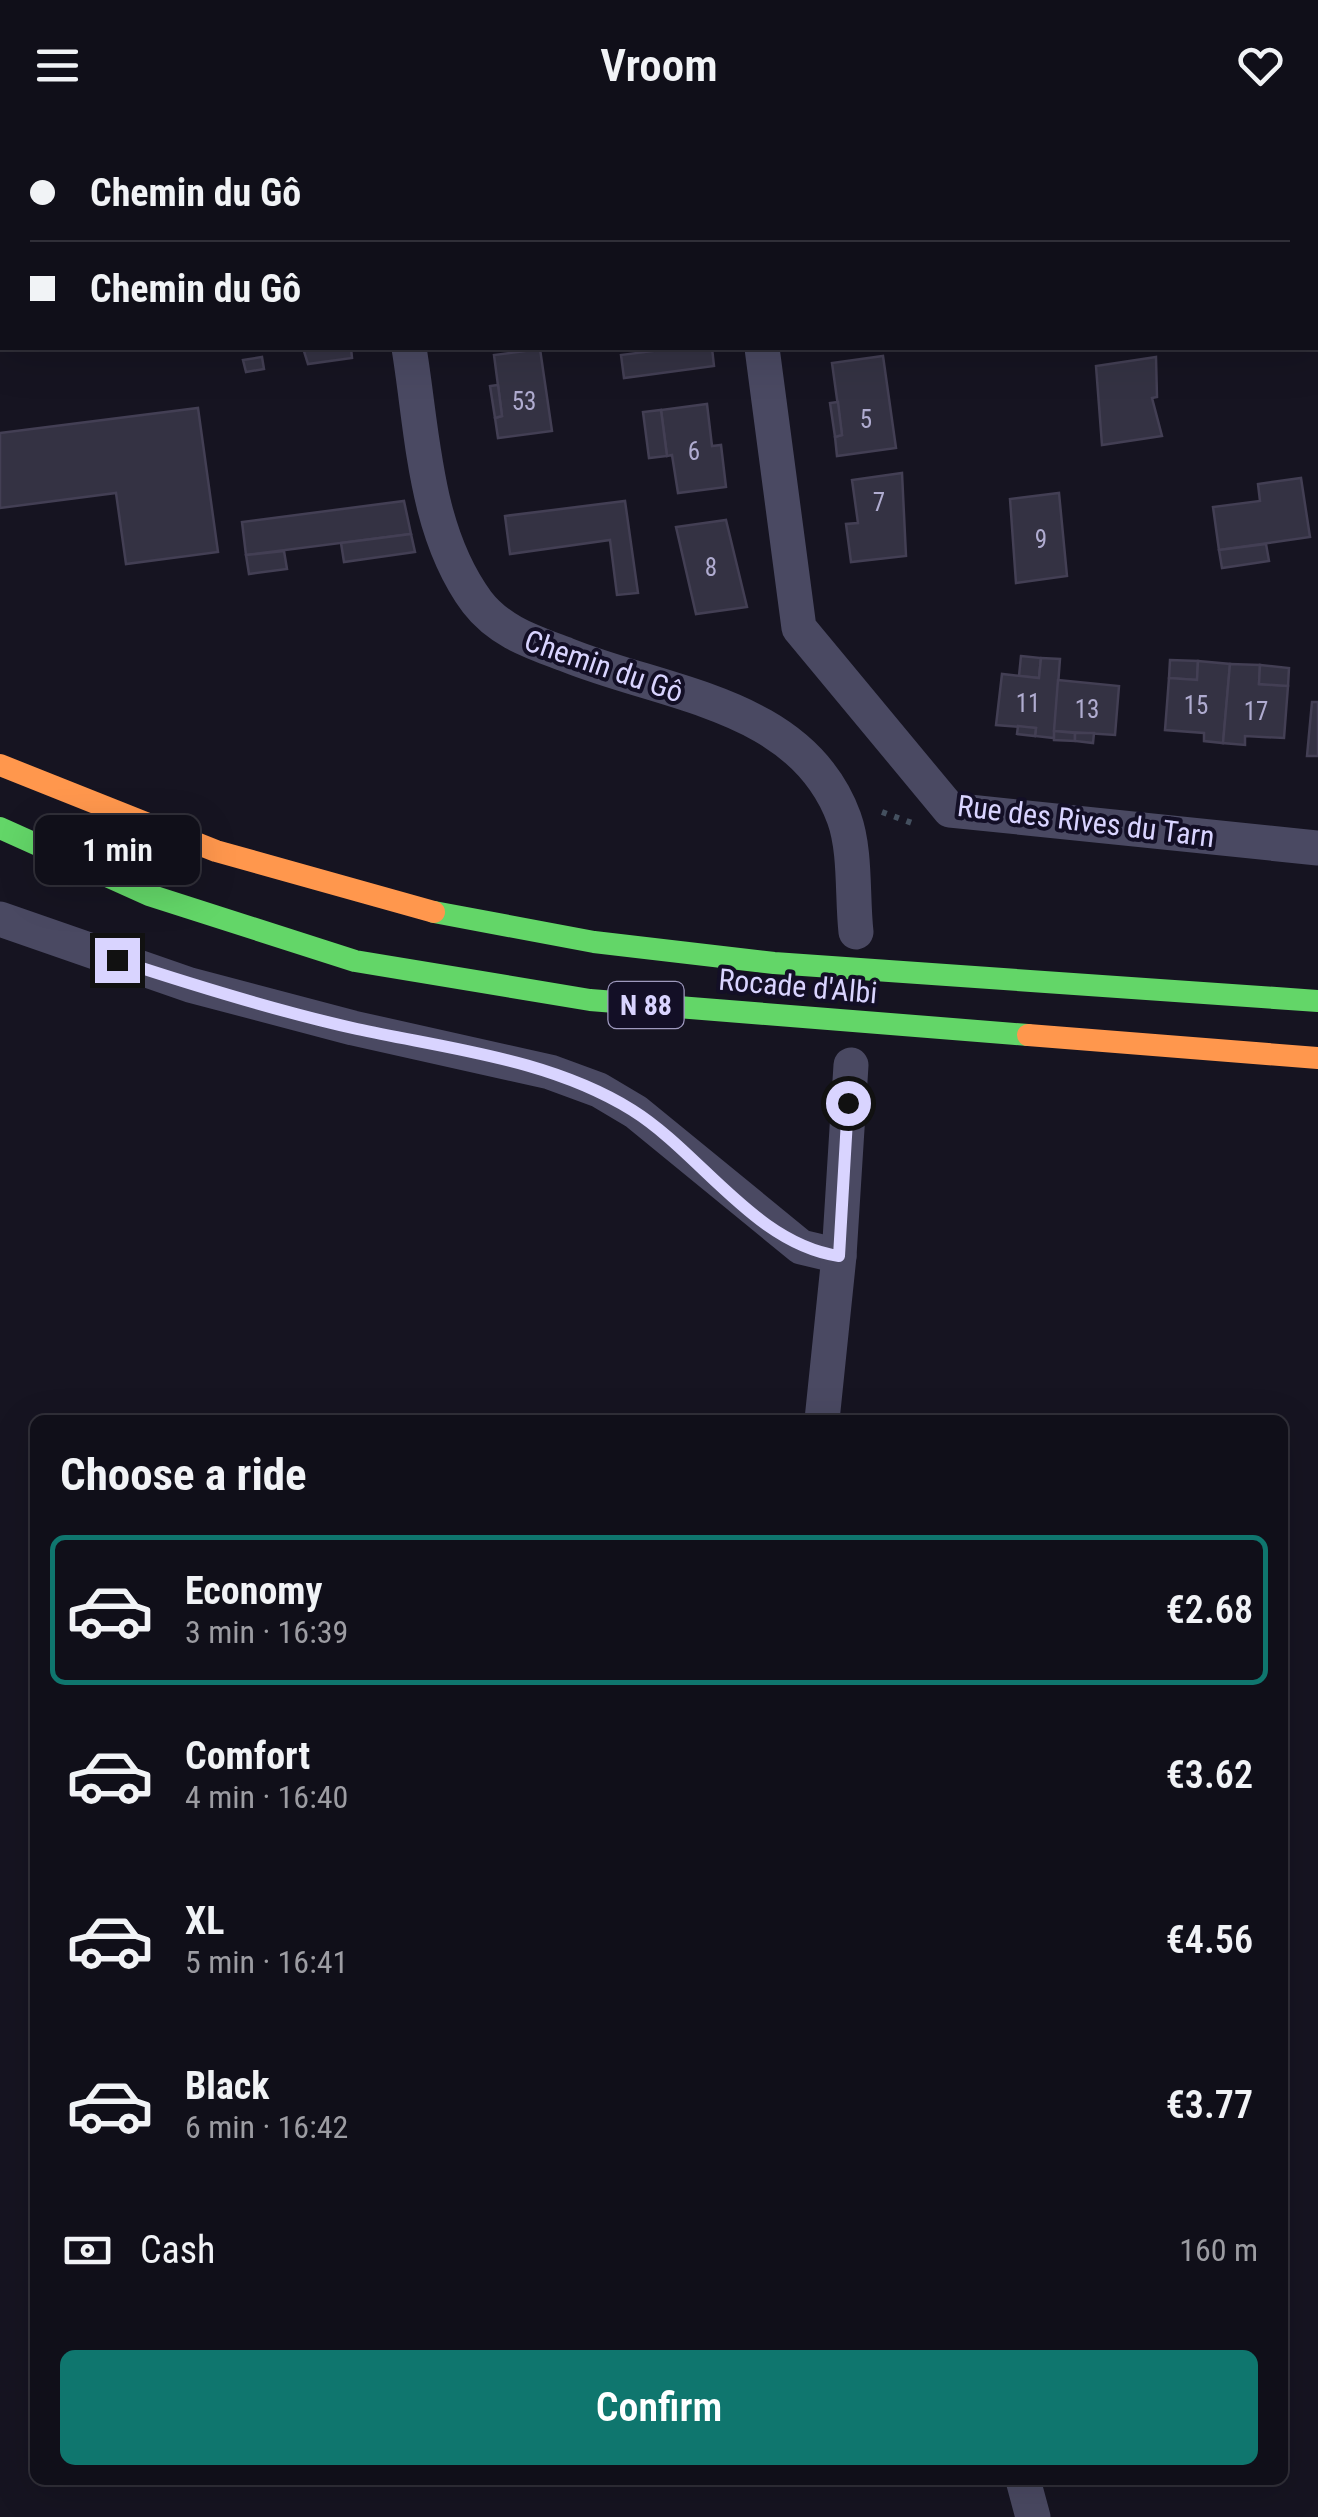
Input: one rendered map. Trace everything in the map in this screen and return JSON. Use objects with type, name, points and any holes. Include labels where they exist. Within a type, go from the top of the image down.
[{"type":"highway","name":"Rocade d'Albi","points":[[0,765],[180,840],[354,890],[591,941],[739,958],[1318,1002]]},
{"type":"highway","name":"Rocade d'Albi","points":[[0,828],[149,895],[355,962],[590,1000],[1318,1058]]},
{"type":"street","name":"Chemin du Gô","points":[[410,350],[442,543],[478,603],[509,632],[590,664],[753,717],[802,751],[845,820],[856,932]]},
{"type":"street","name":"Rue des Rives du Tarn","points":[[762,350],[799,628],[950,810],[1318,848]]},
{"type":"street","points":[[0,920],[190,985],[353,1028],[550,1072],[599,1090],[636,1112],[801,1248],[839,1256]]},
{"type":"street","points":[[823,1415],[839,1256],[851,1065]]},
{"type":"street","points":[[1024,2485],[1034,2517]]},
{"type":"building","points":[[304,350],[351,350],[352,358],[308,364]]},
{"type":"building","points":[[540,350],[552,431],[498,438],[495,418],[502,416],[494,355]]},
{"type":"building","points":[[712,350],[714,366],[624,378],[621,355]]},
{"type":"building","points":[[883,356],[896,448],[837,456],[835,437],[842,435],[832,363]]},
{"type":"building","points":[[262,357],[264,369],[246,372],[243,360]]},
{"type":"building","points":[[1156,357],[1157,397],[1152,398],[1162,436],[1102,445],[1096,366]]},
{"type":"building","points":[[498,385],[502,416],[495,418],[490,386]]},
{"type":"building","points":[[838,402],[842,435],[835,437],[830,403]]},
{"type":"building","points":[[707,404],[712,446],[721,445],[726,487],[678,493],[672,455],[667,456],[661,410]]},
{"type":"building","points":[[198,408],[218,552],[126,564],[116,493],[0,508],[0,433]]},
{"type":"building","points":[[661,410],[667,456],[649,458],[643,412]]},
{"type":"building","points":[[902,473],[906,556],[851,562],[846,524],[858,523],[852,480]]},
{"type":"building","points":[[1301,478],[1310,537],[1219,550],[1213,507],[1260,501],[1258,484]]},
{"type":"building","points":[[1059,493],[1067,576],[1016,583],[1010,499]]},
{"type":"building","points":[[404,501],[411,534],[246,555],[242,522]]},
{"type":"building","points":[[625,501],[638,593],[617,595],[610,540],[510,554],[505,516]]},
{"type":"building","points":[[726,520],[747,607],[696,614],[676,527]]},
{"type":"building","points":[[411,534],[415,552],[344,562],[341,543]]},
{"type":"building","points":[[1266,544],[1269,561],[1222,568],[1219,550]]},
{"type":"building","points":[[284,551],[287,569],[249,574],[246,555]]},
{"type":"building","points":[[1021,656],[1041,658],[1039,678],[1019,676]]},
{"type":"building","points":[[1041,658],[1060,659],[1054,738],[1035,736],[1036,728],[996,725],[1002,674],[1039,678]]},
{"type":"building","points":[[1170,660],[1198,661],[1197,680],[1169,678]]},
{"type":"building","points":[[1198,661],[1230,664],[1223,743],[1204,741],[1204,733],[1165,730],[1169,678],[1197,680]]},
{"type":"building","points":[[1230,664],[1260,665],[1259,684],[1288,686],[1284,738],[1245,736],[1245,745],[1223,743]]},
{"type":"building","points":[[1260,665],[1289,668],[1288,686],[1259,684]]},
{"type":"building","points":[[1058,680],[1119,686],[1115,735],[1054,731]]},
{"type":"building","points":[[1312,702],[1318,702],[1318,756],[1307,756]]},
{"type":"building","points":[[1018,726],[1036,728],[1035,736],[1017,734]]},
{"type":"building","points":[[1054,731],[1075,733],[1075,741],[1054,740]]},
{"type":"building","points":[[1075,733],[1094,733],[1093,743],[1075,741]]},
{"type":"traffic: fast","points":[[0,828],[149,895],[355,961],[590,1000],[1028,1035]]},
{"type":"traffic: fast","points":[[434,912],[594,942],[774,963],[1318,1001]]},
{"type":"traffic: slow","points":[[0,765],[216,851],[434,912]]},
{"type":"traffic: slow","points":[[1028,1035],[1318,1058]]},
{"type":"route","points":[[117,960],[271,1008],[550,1072],[599,1090],[636,1112],[801,1248],[839,1256],[848,1103]]}]
